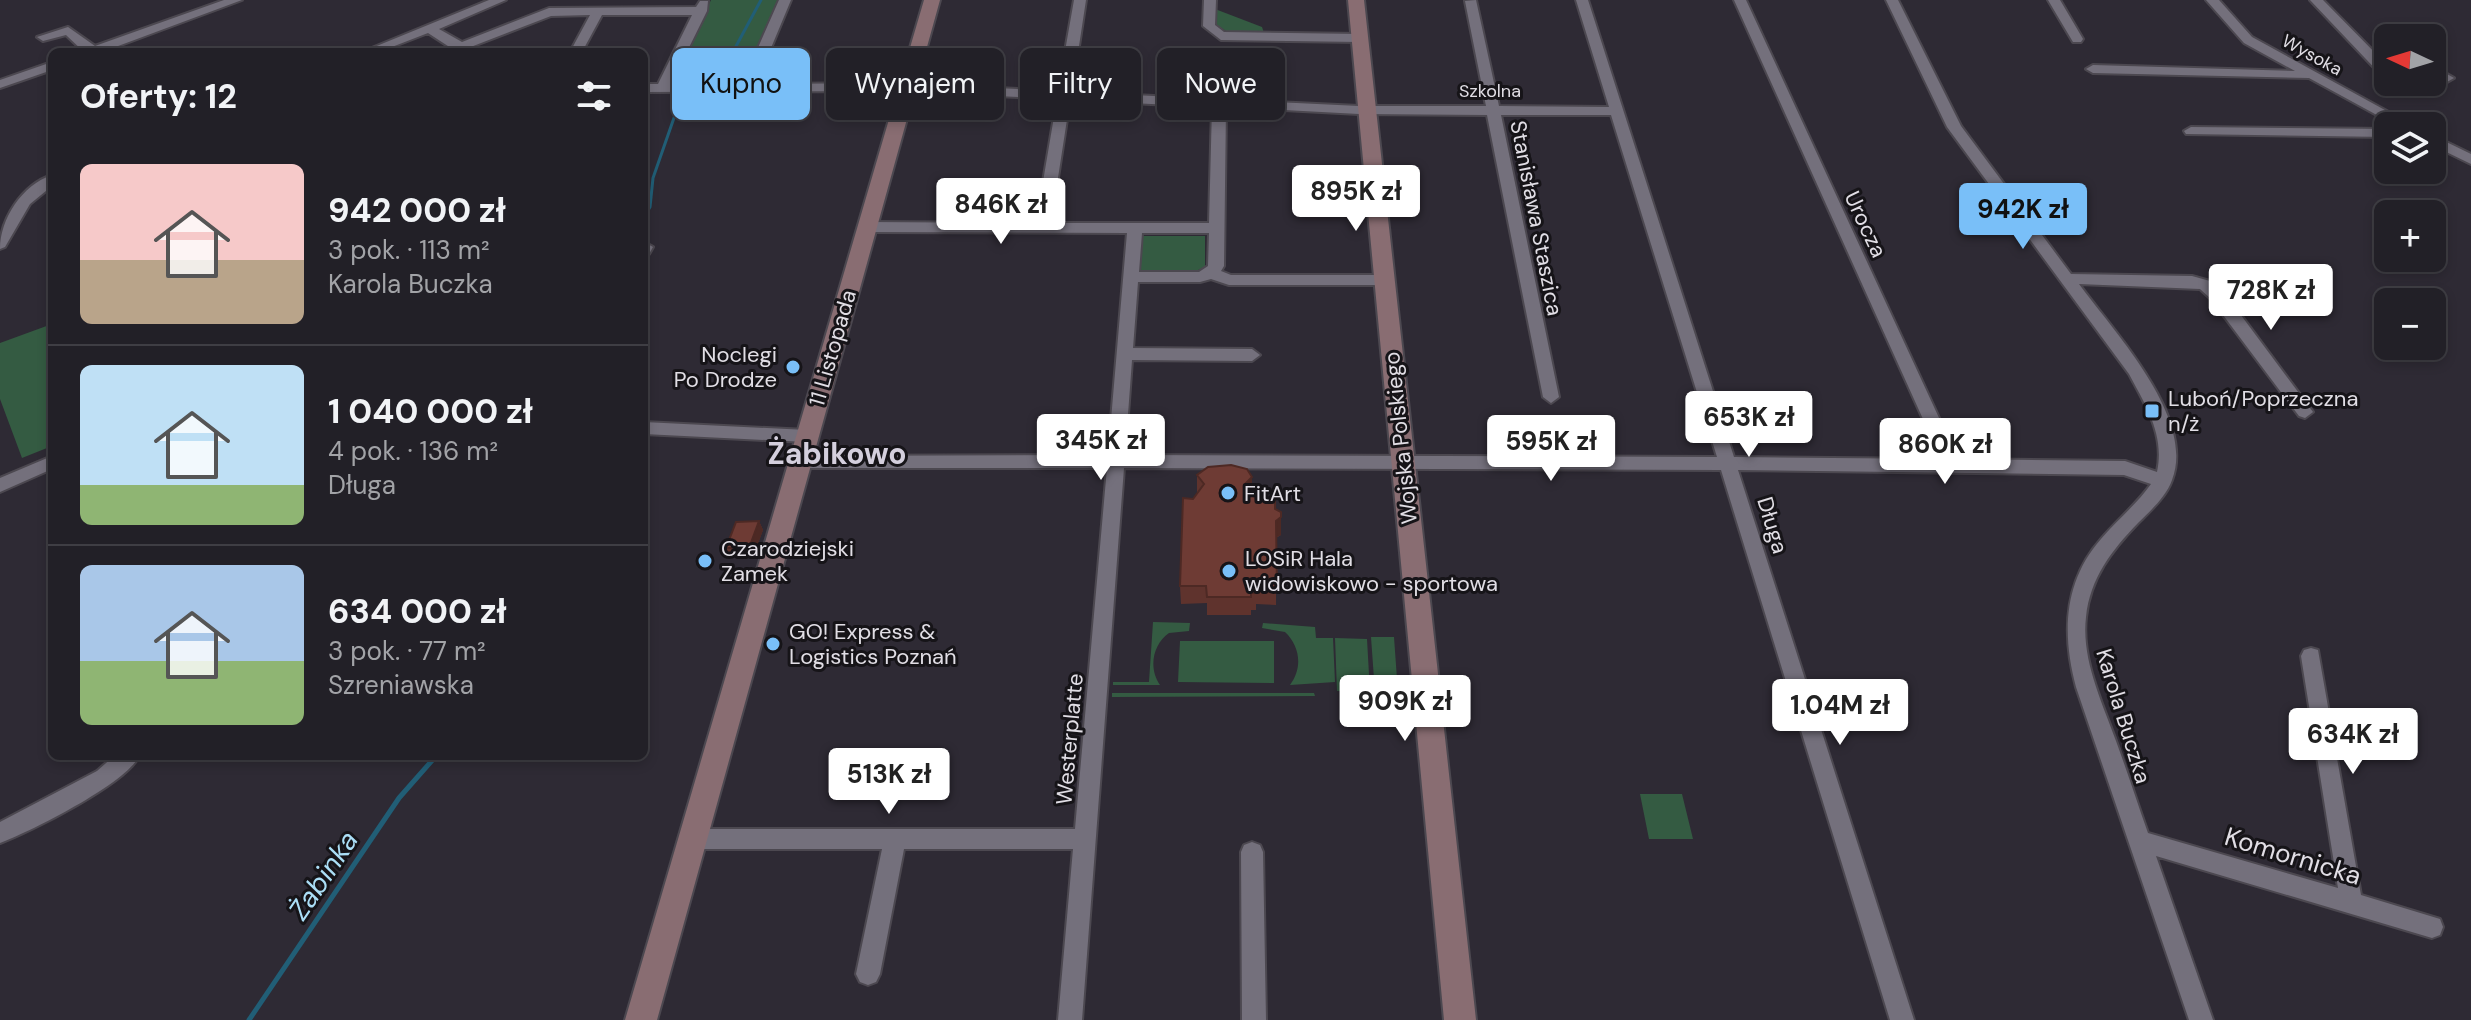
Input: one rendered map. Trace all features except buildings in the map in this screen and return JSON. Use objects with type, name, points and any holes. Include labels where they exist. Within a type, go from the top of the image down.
[{"type":"street","points":[[100,48],[236,0]]},
{"type":"street","points":[[378,48],[500,0]]},
{"type":"street","points":[[764,48],[785,0]]},
{"type":"street","name":"11 Listopada","points":[[918,48],[932,0]]},
{"type":"street","points":[[1073,48],[1080,0]]},
{"type":"street","points":[[1210,0],[1209,26],[1221,36],[1353,38]]},
{"type":"street","name":"Wojska Polskiego","points":[[1356,0],[1353,38],[1367,111],[1460,1020]]},
{"type":"street","name":"Długa","points":[[1582,0],[1902,1020]]},
{"type":"street","name":"Urocza","points":[[1740,0],[1953,466]]},
{"type":"street","name":"Karola Buczka","points":[[1892,0],[1954,127],[2068,279],[2160,411],[2172,451],[2163,481],[2154,497],[2119,530],[2097,558],[2081,590],[2076,644],[2137,840],[2201,1020]]},
{"type":"street","points":[[2054,0],[2077,39]]},
{"type":"street","name":"Wysoka","points":[[2212,0],[2248,40],[2380,112]]},
{"type":"street","points":[[2316,0],[2374,60]]},
{"type":"street","name":"Stanisława Staszica","points":[[1471,1],[1551,397]]},
{"type":"street","points":[[465,48],[545,13],[703,5],[663,87]]},
{"type":"street","points":[[578,48],[598,12]]},
{"type":"street","points":[[429,28],[461,48]]},
{"type":"street","points":[[43,37],[68,31],[88,48]]},
{"type":"street","points":[[0,84],[48,67]]},
{"type":"street","points":[[2093,69],[2310,75]]},
{"type":"street","name":"Szkolna","points":[[648,88],[672,87]]},
{"type":"street","name":"Szkolna","points":[[1285,107],[1367,111],[1617,111]]},
{"type":"street","name":"11 Listopada","points":[[641,1020],[898,120]]},
{"type":"street","points":[[1043,227],[1062,120]]},
{"type":"street","points":[[1212,273],[1216,266],[1219,120]]},
{"type":"street","points":[[2191,131],[2374,133]]},
{"type":"street","points":[[2446,147],[2471,160]]},
{"type":"street","points":[[0,244],[24,201],[48,182]]},
{"type":"street","points":[[867,227],[1217,228]]},
{"type":"street","name":"Westerplatte","points":[[1070,1020],[1135,228]]},
{"type":"street","points":[[1131,277],[1200,277],[1212,273],[1229,280],[1383,280]]},
{"type":"street","points":[[2068,279],[2192,281],[2205,285],[2217,295],[2305,412]]},
{"type":"street","points":[[1126,354],[1252,355]]},
{"type":"street","points":[[648,429],[803,449],[1116,462],[1403,461],[2125,468],[2163,481]]},
{"type":"street","points":[[0,485],[48,464]]},
{"type":"street","points":[[2311,656],[2351,903]]},
{"type":"street","points":[[0,833],[104,778],[124,760]]},
{"type":"street","points":[[693,839],[1085,839]]},
{"type":"street","points":[[868,974],[895,839]]},
{"type":"street","name":"Komornicka","points":[[2137,840],[2432,927]]},
{"type":"street","points":[[1252,852],[1254,1020]]},
{"type":"green space","points":[[711,0],[781,0],[759,48],[688,48]]},
{"type":"green space","points":[[1215,9],[1262,27],[1264,33],[1226,31],[1215,24]]},
{"type":"green space","points":[[1142,236],[1205,236],[1205,267],[1196,271],[1142,271],[1139,269]]},
{"type":"green space","points":[[48,325],[48,448],[22,458],[0,399],[0,343]]},
{"type":"green space","points":[[1153,622],[1190,623],[1189,631],[1169,633],[1159,643],[1153,664],[1160,685],[1113,685],[1113,682],[1149,682]]},
{"type":"green space","points":[[1263,623],[1315,627],[1316,638],[1333,638],[1335,682],[1290,685],[1297,672],[1297,650],[1285,632],[1262,628]]},
{"type":"green space","points":[[1371,637],[1394,637],[1397,679],[1374,679]]},
{"type":"green space","points":[[1335,638],[1367,639],[1370,692],[1337,691]]},
{"type":"green space","points":[[1180,641],[1274,641],[1274,683],[1178,682]]},
{"type":"green space","points":[[1112,693],[1314,693],[1315,696],[1112,697]]},
{"type":"green space","points":[[1640,794],[1682,794],[1693,839],[1649,839]]},
{"type":"waterway","name":"Żabinka","points":[[735,48],[761,0]]},
{"type":"waterway","name":"Żabinka","points":[[648,210],[653,178],[673,120]]},
{"type":"waterway","name":"Żabinka","points":[[249,1020],[399,798],[432,760]]},
{"type":"place","name":"Noclegi Po Drodze","points":[[793,367]]},
{"type":"place","name":"Luboń/Poprzeczna n/ż","points":[[2152,411]]},
{"type":"place","name":"FitArt","points":[[1228,493]]},
{"type":"place","name":"Czarodziejski Zamek","points":[[705,561]]},
{"type":"place","name":"LOSiR Hala widowiskowo - sportowa","points":[[1229,571]]},
{"type":"place","name":"GO! Express & Logistics Poznań","points":[[773,644]]},
{"type":"district","name":"Żabikowo","points":[[837,454]]}]
